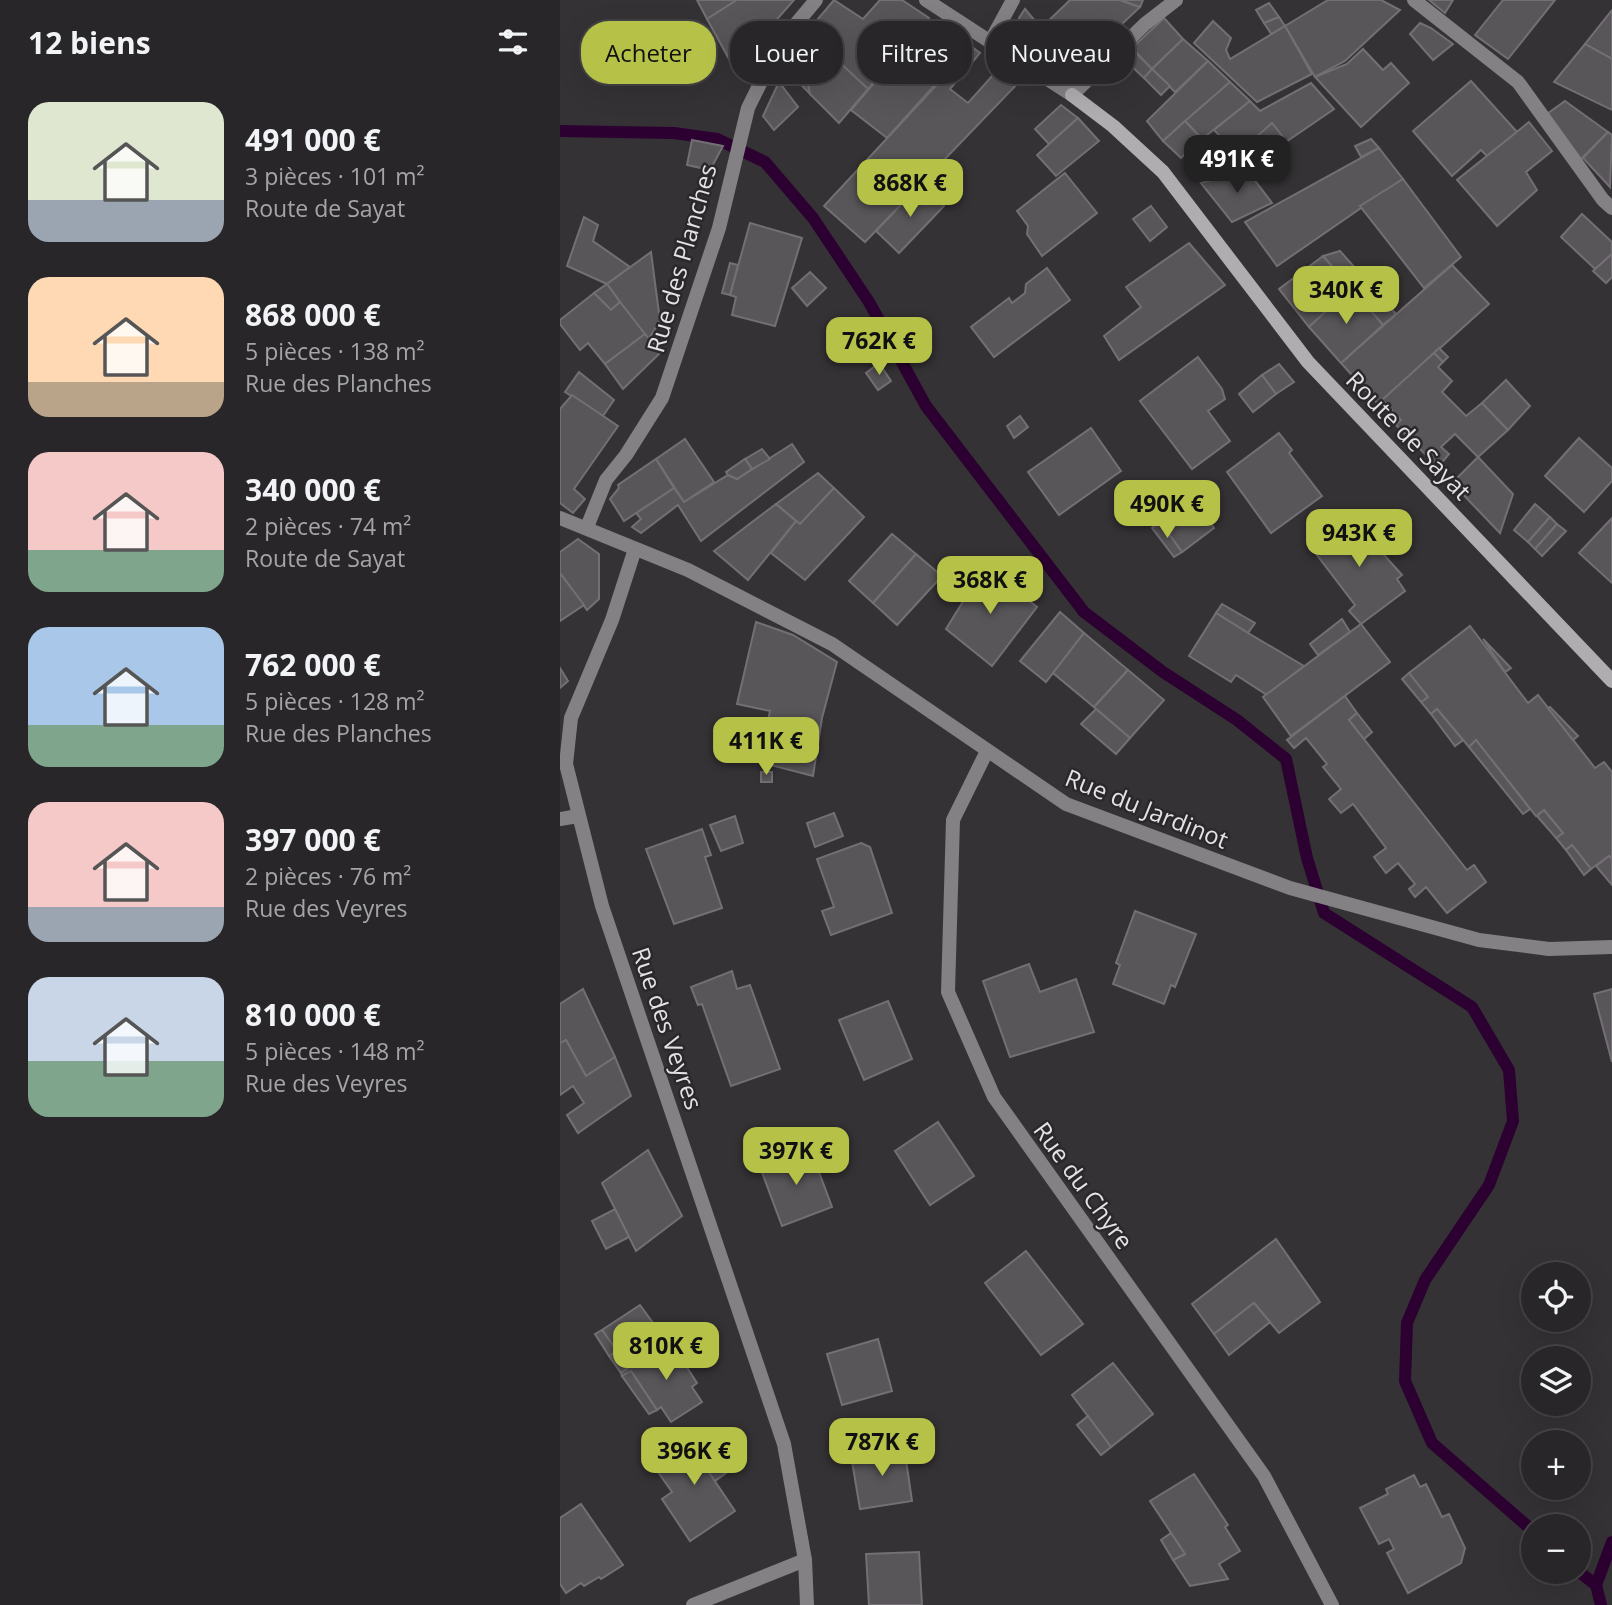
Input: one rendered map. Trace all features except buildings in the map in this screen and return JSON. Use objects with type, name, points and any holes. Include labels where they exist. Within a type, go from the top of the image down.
[{"type":"street","name":"Rue des Planches","points":[[587,527],[606,480],[626,455],[662,398],[719,228],[739,135],[748,108],[780,43],[816,0]]},
{"type":"street","name":"Route de Sayat","points":[[926,0],[986,39]]},
{"type":"street","points":[[1002,21],[1013,0]]},
{"type":"street","points":[[1072,95],[1145,24],[1176,0]]},
{"type":"street","points":[[1414,0],[1518,82],[1603,200],[1612,208]]},
{"type":"street","name":"Route de Sayat","points":[[1055,84],[1113,126],[1163,172],[1308,362],[1612,681]]},
{"type":"street","name":"Rue du Jardinot","points":[[560,518],[688,570],[832,644],[1066,804],[1290,888],[1479,940],[1549,949],[1612,947]]},
{"type":"street","name":"Rue des Veyres","points":[[635,550],[612,620],[566,719],[566,764],[602,906],[784,1444],[805,1560],[807,1605]]},
{"type":"street","name":"Rue du Chyre","points":[[987,751],[953,820],[948,992],[994,1097],[1264,1476],[1332,1605]]},
{"type":"street","points":[[560,819],[578,816]]},
{"type":"street","points":[[693,1605],[805,1560]]},
{"type":"waterway","points":[[560,131],[674,133],[717,139],[765,162],[813,218],[869,302],[926,406],[1084,612],[1163,672],[1237,720],[1286,759],[1307,858],[1324,913],[1472,1007],[1509,1070],[1513,1121],[1489,1185],[1425,1280],[1407,1323],[1405,1381],[1432,1443],[1521,1521]]},
{"type":"waterway","points":[[1596,1585],[1612,1542]]},
{"type":"waterway","points":[[1591,1581],[1596,1585],[1601,1605]]}]
